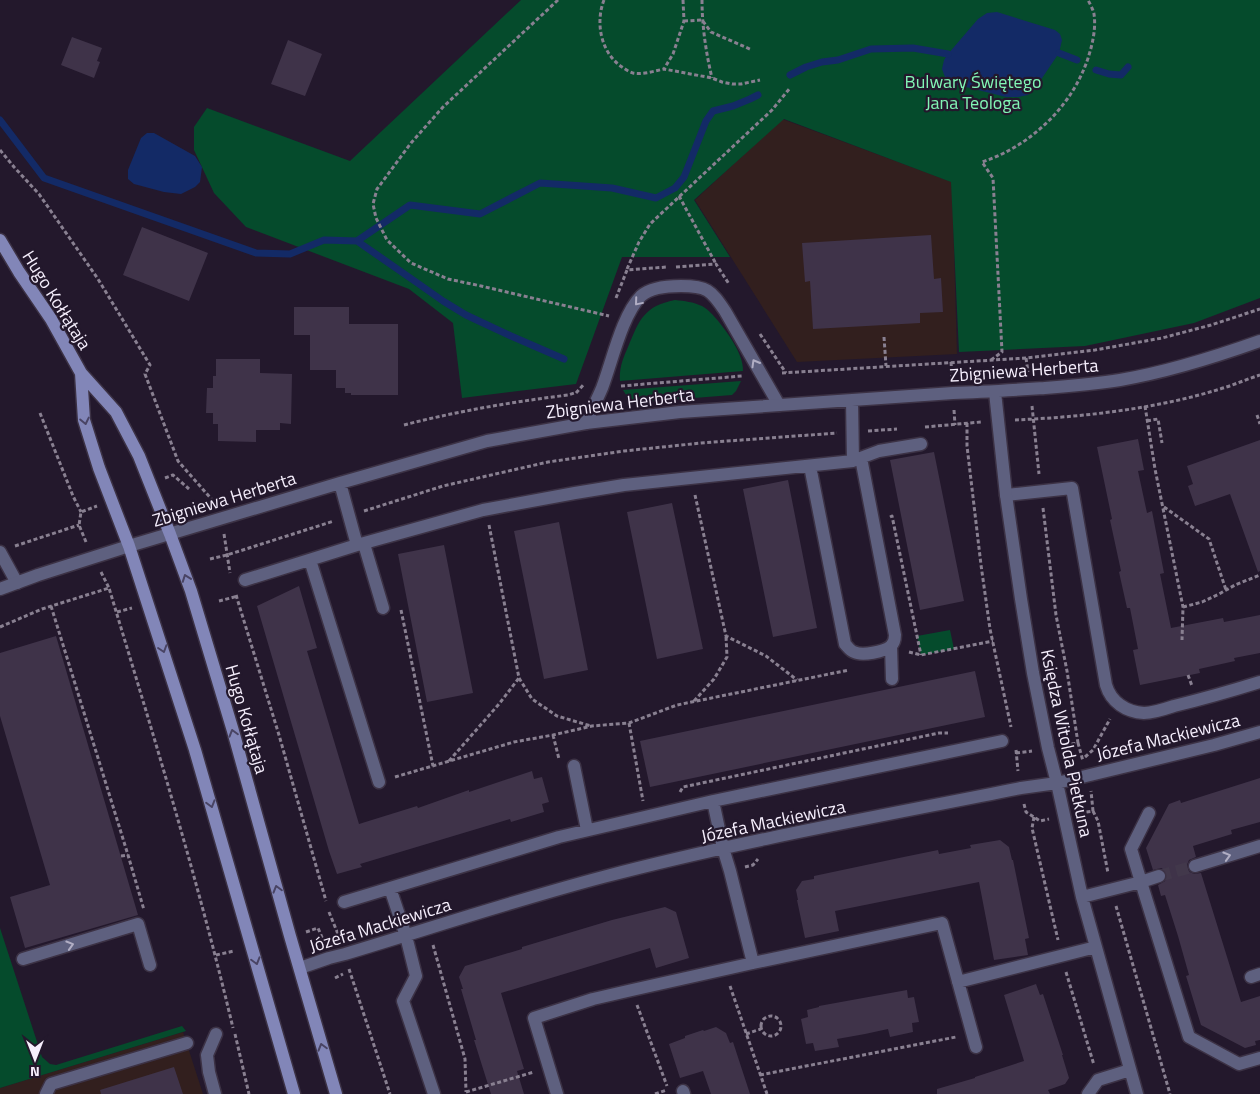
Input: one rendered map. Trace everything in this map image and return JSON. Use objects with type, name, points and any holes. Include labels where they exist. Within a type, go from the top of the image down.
[{"type":"street","name":"Hugo Kołłątaja","points":[[1,243],[51,319],[80,373],[116,412],[138,456],[170,534],[191,591],[233,731],[336,1094]]},
{"type":"street","points":[[586,423],[602,389],[626,321],[633,307],[649,291],[675,286],[704,288],[719,302],[779,405]]},
{"type":"street","name":"Zbigniewa Herberta","points":[[0,590],[219,518],[487,441],[586,423],[680,412],[953,393],[995,392],[1120,380],[1183,366],[1260,341]]},
{"type":"street","name":"Hugo Kołłątaja","points":[[80,373],[84,420],[99,468],[130,546],[195,750],[294,1094]]},
{"type":"street","name":"Księdza Witolda Pietkuna","points":[[995,392],[1006,495],[1021,599],[1048,748],[1082,897],[1137,1094]]},
{"type":"street","points":[[810,466],[845,644],[850,650],[862,654],[883,650],[891,646],[895,640],[895,635],[857,460],[853,432],[852,400]]},
{"type":"street","points":[[245,580],[486,510],[624,485],[857,460],[879,451],[922,444]]},
{"type":"street","points":[[340,483],[349,516],[383,608]]},
{"type":"street","points":[[1006,495],[1072,488],[1106,685],[1108,693],[1113,700],[1134,712],[1146,713],[1197,701],[1260,682]]},
{"type":"street","points":[[4,550],[18,583]]},
{"type":"street","points":[[310,560],[379,782]]},
{"type":"street","points":[[891,646],[892,679]]},
{"type":"street","name":"Józefa Mackiewicza","points":[[300,968],[510,903],[603,877],[723,848],[1057,782],[1214,745],[1260,732]]},
{"type":"street","points":[[344,902],[587,830],[713,801],[1002,741]]},
{"type":"street","points":[[574,766],[587,830]]},
{"type":"street","points":[[713,801],[723,848],[753,963]]},
{"type":"street","points":[[1149,813],[1131,849],[1189,1037],[1239,1064],[1260,1058]]},
{"type":"street","points":[[1195,866],[1260,846]]},
{"type":"street","points":[[1082,897],[1159,876]]},
{"type":"street","points":[[390,888],[406,936],[416,976],[403,1001],[434,1094]]},
{"type":"street","points":[[557,1094],[534,1018],[593,999],[942,923],[976,1047]]},
{"type":"street","points":[[23,959],[138,924],[150,965]]},
{"type":"street","points":[[958,982],[1096,947]]},
{"type":"street","points":[[216,1034],[206,1055],[216,1094]]},
{"type":"street","points":[[46,1094],[51,1084],[187,1043]]},
{"type":"street","points":[[1088,1094],[1098,1080],[1130,1070]]},
{"type":"path","points":[[558,0],[443,108],[411,143],[377,189],[373,204],[376,218],[387,240],[411,263],[448,280],[609,316]]},
{"type":"path","points":[[604,0],[600,22],[601,35],[614,61],[631,73],[645,74],[664,69],[712,78],[722,82],[741,84],[760,80]]},
{"type":"path","points":[[664,69],[673,54],[684,21],[683,0]]},
{"type":"path","points":[[702,0],[702,20],[712,78]]},
{"type":"path","points":[[990,360],[1002,352],[993,178],[982,162],[1017,146],[1042,127],[1073,93],[1084,71],[1094,30],[1094,12],[1088,0]]},
{"type":"path","points":[[684,21],[702,20]]},
{"type":"path","points":[[702,20],[711,32],[752,50]]},
{"type":"path","points":[[612,307],[626,270],[650,224],[772,110],[790,88]]},
{"type":"path","points":[[0,150],[39,194],[98,280],[150,365],[145,374],[178,461],[213,502],[224,534],[230,577]]},
{"type":"path","points":[[679,196],[732,290]]},
{"type":"path","points":[[626,270],[716,264]]},
{"type":"path","points":[[759,331],[784,373],[1026,358],[1095,350],[1162,338],[1211,326],[1260,309]]},
{"type":"path","points":[[884,337],[886,366]]},
{"type":"path","points":[[918,427],[1109,412],[1180,400],[1220,389],[1260,374]]},
{"type":"path","points":[[621,386],[742,376]]},
{"type":"path","points":[[576,392],[584,383]]},
{"type":"path","points":[[404,425],[477,408],[568,396],[582,391]]},
{"type":"path","points":[[1145,406],[1183,607],[1182,640]]},
{"type":"path","points":[[40,413],[81,512]]},
{"type":"path","points":[[1257,415],[1260,424]]},
{"type":"path","points":[[1034,419],[1056,615],[1078,743]]},
{"type":"path","points":[[1147,421],[1158,419],[1162,443]]},
{"type":"path","points":[[210,559],[443,486],[548,462],[692,444],[899,428]]},
{"type":"path","points":[[691,478],[726,636],[727,656],[714,679],[693,702]]},
{"type":"path","points":[[1163,506],[1209,539],[1226,590]]},
{"type":"path","points":[[486,510],[519,678],[532,699],[557,716],[592,726]]},
{"type":"path","points":[[4,550],[78,525]]},
{"type":"path","points":[[1183,607],[1202,602],[1234,585],[1260,575]]},
{"type":"path","points":[[0,627],[42,609],[109,588],[216,955],[249,1094]]},
{"type":"path","points":[[234,590],[279,735],[329,913],[345,954],[390,1094]]},
{"type":"path","points":[[383,608],[400,604],[433,766]]},
{"type":"path","points":[[51,606],[146,919],[138,924]]},
{"type":"path","points":[[726,636],[766,656],[798,680]]},
{"type":"path","points":[[891,646],[920,656],[993,641]]},
{"type":"path","points":[[379,782],[514,742],[592,726],[629,723],[677,705],[852,670],[862,654]]},
{"type":"path","points":[[448,762],[499,704],[519,678]]},
{"type":"path","points":[[1082,759],[1093,750],[1119,704]]},
{"type":"path","points":[[629,723],[646,816]]},
{"type":"path","points":[[1093,811],[1098,821],[1111,889],[1170,1094]]},
{"type":"path","points":[[1032,828],[1034,817]]},
{"type":"path","points":[[121,856],[128,855]]},
{"type":"path","points":[[730,870],[753,865],[760,858]]},
{"type":"path","points":[[411,953],[439,942]]},
{"type":"path","points":[[432,944],[465,1059],[466,1093],[549,1068]]},
{"type":"path","points":[[335,978],[358,969]]},
{"type":"path","points":[[726,969],[733,996],[766,1094]]},
{"type":"path","points":[[632,990],[669,1090]]},
{"type":"path","points":[[768,1016],[776,1016],[781,1022],[780,1030],[774,1036],[766,1035],[761,1029],[762,1021],[768,1016]]},
{"type":"path","points":[[746,1034],[761,1029]]},
{"type":"path","points":[[760,1074],[972,1033]]},
{"type":"shaded area","points":[[782,119],[952,182],[957,354],[797,362],[695,200]]},
{"type":"shaded area","points":[[183,1032],[203,1094],[0,1094],[0,1088]]},
{"type":"green space","name":"Bulwary Świętego Jana Teologa","points":[[521,0],[1260,0],[1260,298],[1194,323],[1085,346],[959,352],[951,182],[784,119],[694,200],[730,257],[622,257],[576,384],[462,398],[453,323],[409,289],[246,227],[214,193],[194,150],[194,127],[207,108],[350,161]]},
{"type":"green space","points":[[675,300],[689,302],[707,309],[724,328],[738,350],[743,371],[620,381],[623,359],[632,337],[644,316],[656,306]]},
{"type":"green space","points":[[741,381],[732,395],[631,403],[623,390]]},
{"type":"green space","points":[[950,630],[954,649],[921,655],[917,636]]},
{"type":"green space","points":[[0,928],[42,1057],[50,1064],[56,1065],[182,1026],[186,1031],[0,1088]]},
{"type":"water","points":[[997,12],[1055,30],[1060,34],[1062,40],[1059,53],[1036,87],[1028,95],[1006,97],[954,84],[945,77],[942,69],[948,54],[978,19],[987,13]]},
{"type":"water","points":[[147,133],[154,133],[195,156],[202,167],[200,182],[195,187],[181,194],[164,192],[134,184],[128,179],[128,170],[141,138]]},
{"type":"building","points":[[72,37],[102,48],[97,61],[100,62],[94,78],[61,65]]},
{"type":"building","points":[[288,40],[322,54],[305,96],[271,84]]},
{"type":"building","points":[[142,227],[208,253],[189,301],[123,275]]},
{"type":"building","points":[[931,235],[934,279],[941,278],[943,312],[920,313],[920,323],[813,329],[810,281],[805,282],[802,243]]},
{"type":"building","points":[[294,307],[349,307],[349,324],[398,324],[398,395],[351,395],[351,393],[345,393],[345,388],[336,388],[336,370],[310,370],[310,335],[294,335]]},
{"type":"building","points":[[216,359],[260,359],[260,373],[292,374],[291,424],[280,423],[280,430],[256,430],[256,442],[218,441],[218,424],[213,424],[213,413],[206,413],[207,388],[213,388],[213,376],[216,376]]},
{"type":"building","points":[[1138,439],[1144,470],[1138,471],[1147,513],[1152,511],[1164,573],[1160,574],[1171,628],[1223,618],[1224,622],[1260,615],[1260,653],[1234,658],[1235,661],[1199,669],[1200,673],[1140,685],[1133,650],[1138,649],[1130,608],[1127,608],[1119,572],[1121,571],[1110,520],[1112,519],[1097,447]]},
{"type":"building","points":[[1260,440],[1260,571],[1258,572],[1230,494],[1195,506],[1188,486],[1193,484],[1187,466]]},
{"type":"building","points":[[934,452],[964,601],[920,610],[890,460]]},
{"type":"building","points":[[788,480],[817,628],[773,637],[743,489]]},
{"type":"building","points":[[672,503],[703,649],[657,659],[627,512]]},
{"type":"building","points":[[559,522],[588,670],[544,679],[514,531]]},
{"type":"building","points":[[444,545],[473,693],[427,702],[398,554]]},
{"type":"building","points":[[299,586],[317,648],[307,651],[359,824],[417,806],[418,808],[532,771],[534,779],[542,777],[549,802],[542,804],[544,812],[511,822],[510,819],[360,864],[362,867],[337,874],[257,606]]},
{"type":"building","points":[[56,636],[138,915],[25,948],[10,897],[50,885],[0,716],[0,653]]},
{"type":"building","points":[[975,671],[985,717],[650,787],[640,741]]},
{"type":"building","points":[[1260,778],[1260,822],[1231,830],[1232,834],[1193,846],[1196,857],[1189,860],[1187,865],[1187,869],[1190,872],[1194,874],[1201,873],[1241,1002],[1260,996],[1260,1040],[1255,1041],[1256,1045],[1245,1048],[1201,1025],[1186,976],[1189,975],[1178,936],[1165,895],[1161,896],[1158,885],[1165,881],[1167,874],[1161,868],[1153,870],[1146,848],[1169,804],[1180,800],[1181,803]]},
{"type":"building","points":[[1000,840],[1009,847],[1013,860],[1029,938],[1025,939],[1028,955],[994,960],[979,882],[835,911],[839,931],[805,938],[796,890],[802,881],[814,879],[814,876],[899,858],[938,850],[939,854],[971,848],[970,845]]},
{"type":"building","points":[[665,907],[676,912],[689,958],[656,968],[650,948],[501,993],[524,1069],[517,1071],[524,1094],[491,1094],[474,1040],[476,1040],[461,989],[463,989],[459,977],[465,966],[612,920]]},
{"type":"building","points":[[1036,984],[1040,995],[1043,994],[1063,1055],[1069,1078],[1065,1084],[1048,1090],[1050,1094],[937,1094],[937,1089],[1024,1061],[1004,995]]},
{"type":"building","points":[[907,990],[908,998],[914,997],[919,1022],[912,1023],[913,1032],[890,1037],[888,1029],[837,1039],[839,1047],[815,1051],[813,1043],[806,1044],[801,1019],[808,1017],[807,1010],[819,1006]]},
{"type":"building","points":[[716,1027],[726,1033],[730,1043],[733,1042],[750,1094],[711,1094],[703,1071],[680,1078],[669,1044],[685,1038],[685,1036]]},
{"type":"building","points":[[174,1067],[183,1094],[101,1094],[100,1090]]},
{"type":"waterway","points":[[790,75],[806,67],[838,60],[871,49],[913,48],[948,54]]},
{"type":"waterway","points":[[1059,53],[1077,60]]},
{"type":"waterway","points":[[1096,70],[1121,75],[1128,67]]},
{"type":"waterway","points":[[0,120],[44,178],[256,253],[290,254],[324,240],[357,241],[410,205],[480,214],[540,183],[612,188],[656,198],[675,188],[684,177],[706,121],[713,111],[733,106],[758,95]]},
{"type":"waterway","points":[[357,241],[466,315],[564,359]]},
{"type":"tunnel","points":[[1159,876],[1195,866]]}]
